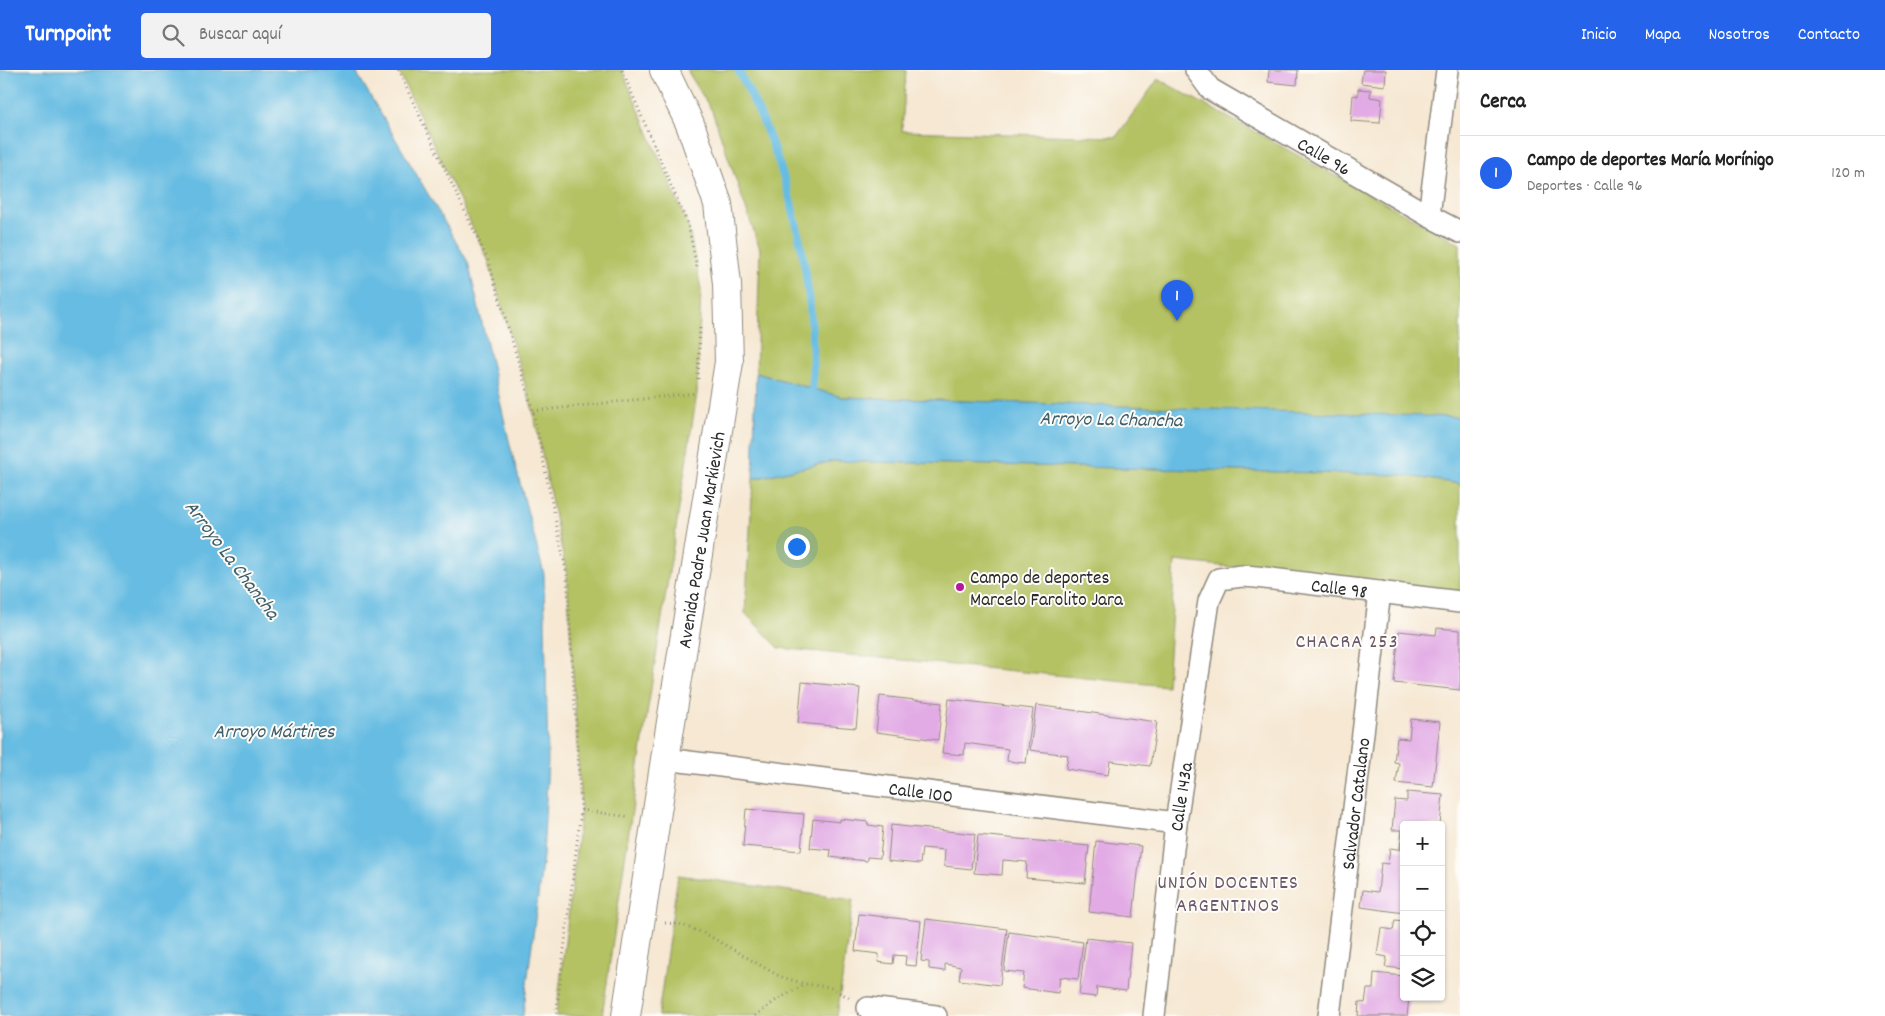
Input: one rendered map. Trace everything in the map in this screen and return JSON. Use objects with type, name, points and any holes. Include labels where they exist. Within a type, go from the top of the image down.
[{"type":"main road","name":"Avenida Padre Juan Markievich","points":[[626,1016],[664,759],[729,362],[727,284],[718,204],[690,124],[664,70]]},
{"type":"street","name":"Calle 96","points":[[1196,70],[1210,89],[1429,216],[1460,232]]},
{"type":"street","points":[[1429,216],[1447,70]]},
{"type":"street","name":"Calle 98","points":[[1219,579],[1242,576],[1460,602]]},
{"type":"street","name":"Calle 143a","points":[[1154,1016],[1176,822],[1209,601],[1219,579]]},
{"type":"street","name":"Salvador Catalano","points":[[1329,1016],[1380,592]]},
{"type":"street","name":"Calle 100","points":[[664,759],[1176,822]]},
{"type":"street","points":[[868,1008],[936,1016]]},
{"type":"path","points":[[398,70],[488,260],[533,411],[567,575],[581,810],[556,1016]]},
{"type":"path","points":[[622,70],[688,225],[697,271]]},
{"type":"path","points":[[696,403],[700,318]]},
{"type":"path","points":[[533,411],[697,393]]},
{"type":"path","points":[[581,810],[631,817]]},
{"type":"path","points":[[640,919],[679,924],[706,934],[779,976],[806,984],[828,987]]},
{"type":"path","points":[[756,1016],[775,1001],[806,984]]},
{"type":"green space","points":[[398,70],[622,70],[688,225],[701,289],[697,393],[602,1016],[556,1016],[581,810],[567,575],[533,411],[488,260]]},
{"type":"green space","points":[[687,70],[906,70],[902,131],[1116,137],[1158,79],[1460,244],[1460,418],[842,397],[756,373],[760,249],[712,111]]},
{"type":"green space","name":"Campo de deportes Marcelo Farolito Jara","points":[[833,461],[1402,475],[1460,484],[1460,592],[1175,561],[1167,686],[779,648],[745,613],[753,479]]},
{"type":"green space","points":[[678,875],[853,900],[837,1016],[658,1016]]},
{"type":"water","name":"Arroyo Mártires","points":[[0,70],[355,70],[468,262],[511,449],[544,574],[548,761],[543,856],[523,1016],[0,1016]]},
{"type":"water","name":"Arroyo La Chancha","points":[[756,373],[842,397],[1458,417],[1460,418],[1460,484],[1402,475],[833,461],[753,479]]},
{"type":"building","points":[[1269,70],[1298,70],[1297,85],[1268,82]]},
{"type":"building","points":[[1363,70],[1386,70],[1385,86],[1361,83]]},
{"type":"building","points":[[1358,89],[1371,90],[1370,97],[1382,99],[1380,123],[1351,121],[1353,95],[1358,96]]},
{"type":"building","points":[[1437,628],[1460,630],[1460,690],[1394,683],[1399,631],[1436,635]]},
{"type":"building","points":[[802,682],[860,688],[856,728],[798,723]]},
{"type":"building","points":[[880,696],[942,703],[938,740],[876,732]]},
{"type":"building","points":[[949,699],[1033,709],[1026,763],[1007,761],[1008,749],[965,743],[964,755],[942,753]]},
{"type":"building","points":[[1036,705],[1157,722],[1150,766],[1110,761],[1108,775],[1066,769],[1068,755],[1030,750]]},
{"type":"building","points":[[1411,719],[1440,722],[1433,787],[1396,783],[1399,763],[1394,762],[1397,738],[1409,739]]},
{"type":"building","points":[[1407,792],[1443,795],[1440,821],[1400,821],[1400,830],[1392,830],[1395,800],[1407,801]]},
{"type":"building","points":[[746,809],[804,814],[801,851],[743,846]]},
{"type":"building","points":[[813,819],[840,822],[840,819],[868,822],[868,825],[883,827],[880,858],[867,857],[867,861],[830,857],[831,850],[810,848]]},
{"type":"building","points":[[891,825],[975,834],[971,869],[944,866],[945,850],[922,848],[920,864],[888,861]]},
{"type":"building","points":[[978,835],[1089,846],[1085,883],[1026,878],[1027,862],[1003,860],[1002,875],[974,873]]},
{"type":"building","points":[[1096,841],[1141,846],[1133,917],[1089,912]]},
{"type":"building","points":[[1390,848],[1400,849],[1400,912],[1361,907],[1363,890],[1378,892],[1381,863],[1388,864]]},
{"type":"building","points":[[859,914],[921,921],[916,966],[905,965],[906,956],[894,955],[893,964],[878,962],[879,954],[855,951]]},
{"type":"building","points":[[926,919],[1007,929],[1000,985],[959,980],[961,967],[945,964],[945,971],[929,969],[929,962],[921,961]]},
{"type":"building","points":[[1395,920],[1400,921],[1400,969],[1385,967],[1387,957],[1377,955],[1381,928],[1393,930]]},
{"type":"building","points":[[1009,932],[1083,942],[1078,979],[1060,977],[1058,993],[1022,988],[1024,973],[1004,971]]},
{"type":"building","points":[[1086,938],[1131,943],[1126,991],[1097,987],[1096,997],[1079,995]]},
{"type":"building","points":[[1374,973],[1400,976],[1400,1001],[1409,1001],[1407,1016],[1358,1016],[1359,1002],[1365,1003],[1367,989],[1373,989]]},
{"type":"waterway","points":[[738,70],[757,108],[773,147],[798,229],[811,313],[812,398]]},
{"type":"place","name":"Campo de deportes María Morínigo","points":[[1177,321]]},
{"type":"place","name":"Campo de deportes Marcelo Farolito Jara","points":[[960,587]]},
{"type":"district","name":"CHACRA 253","points":[[1347,640]]},
{"type":"district","name":"UNIÓN DOCENTES ARGENTINOS","points":[[1228,892]]}]
